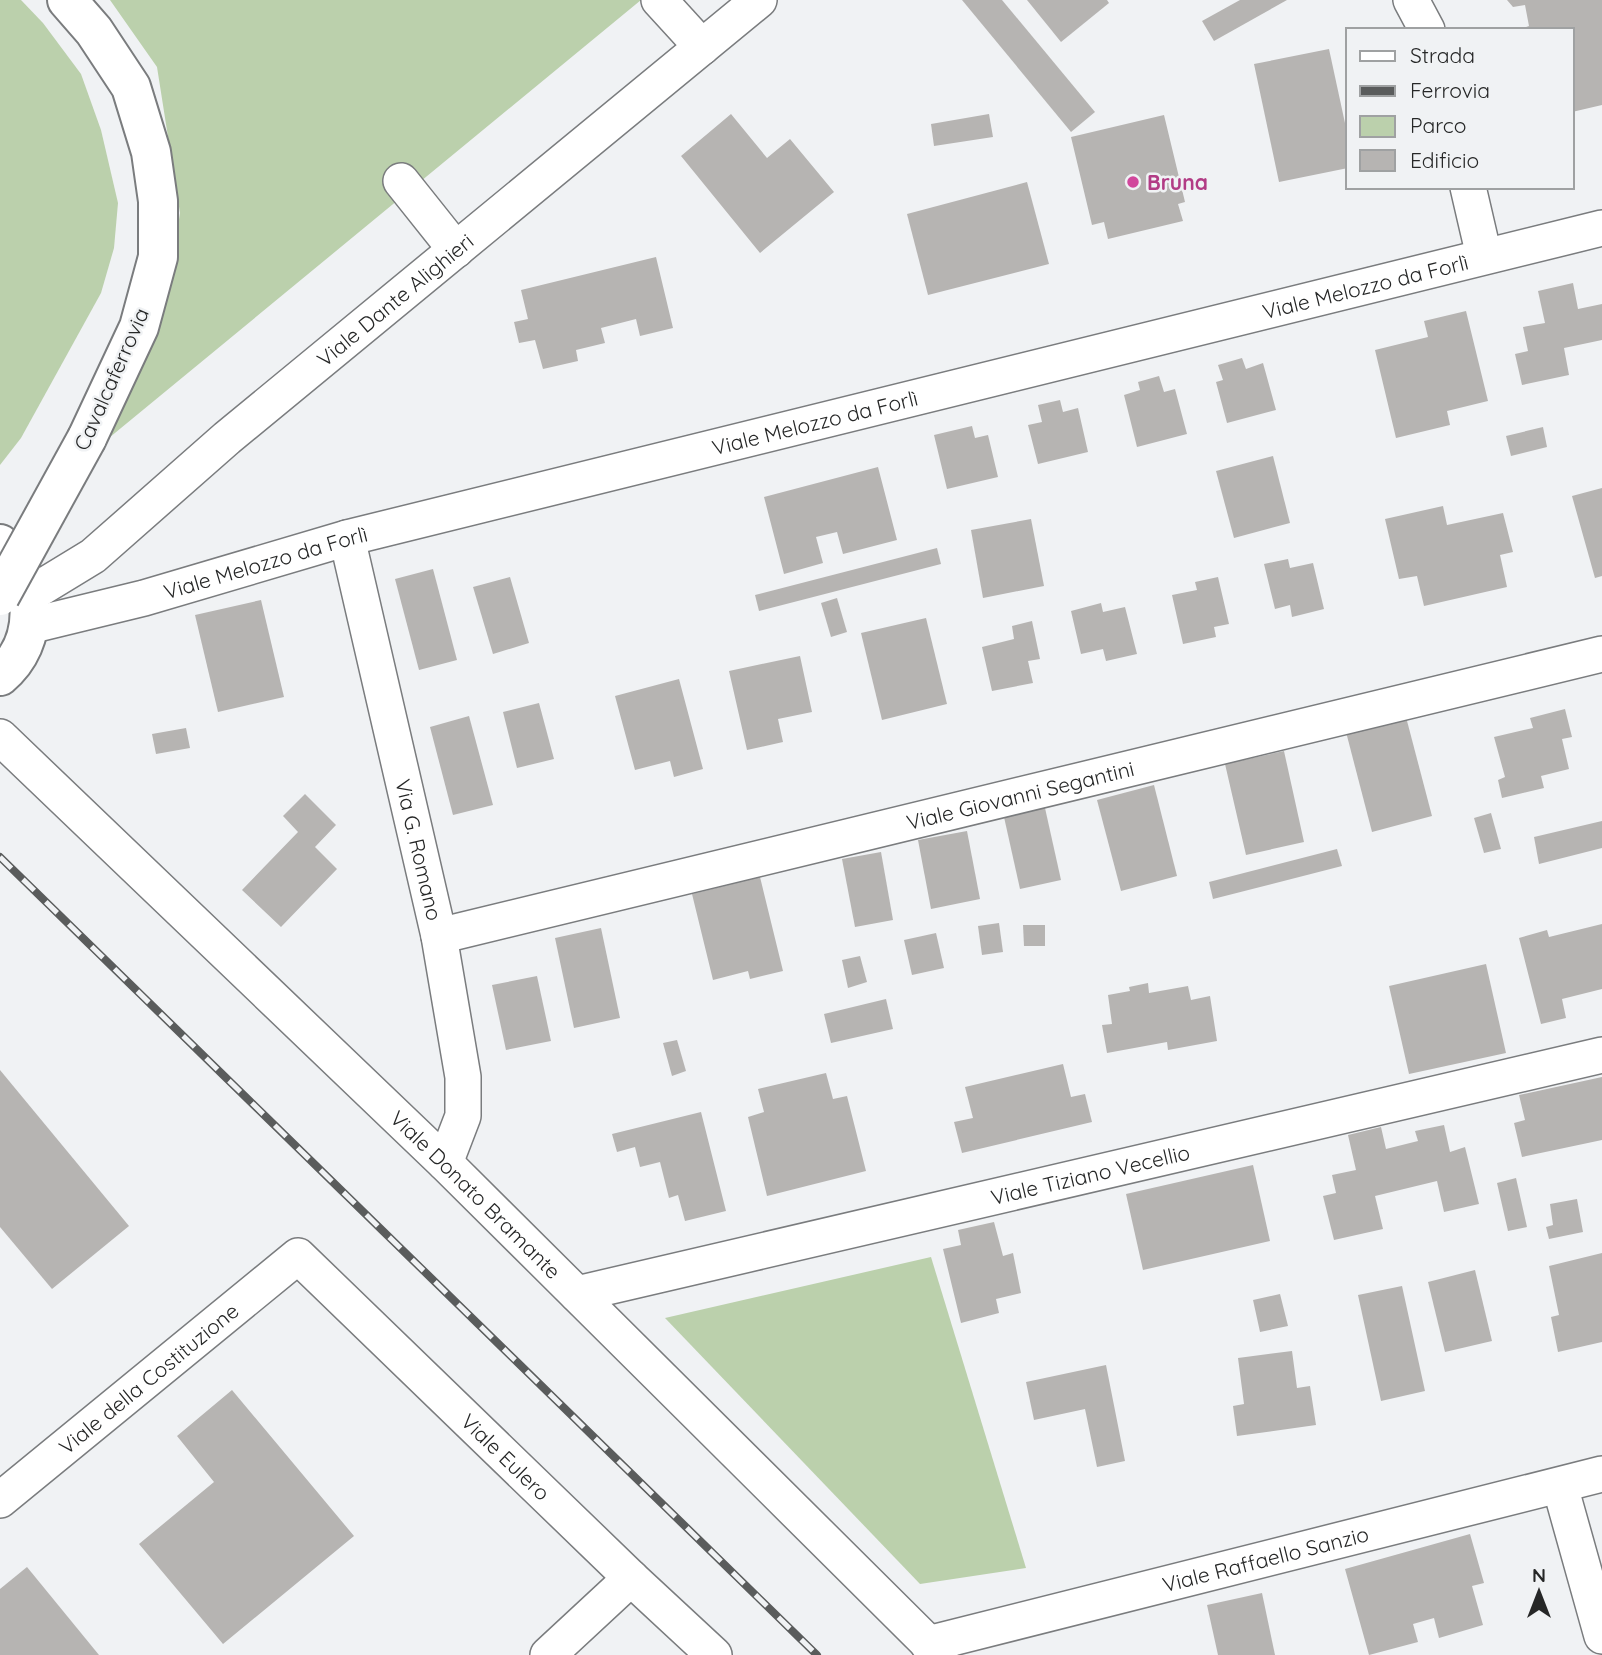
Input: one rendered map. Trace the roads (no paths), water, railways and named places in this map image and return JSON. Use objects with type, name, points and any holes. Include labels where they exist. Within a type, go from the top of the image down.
[{"type":"street","name":"Cavalcaferrovia","points":[[1,682],[20,652],[19,605],[88,438],[139,327],[158,257],[158,201],[151,152],[131,87],[94,31],[67,0]]},
{"type":"street","points":[[659,0],[702,47]]},
{"type":"street","name":"Viale Dante Alighieri","points":[[19,605],[93,556],[227,438],[759,0]]},
{"type":"street","points":[[1411,0],[1426,28]]},
{"type":"street","points":[[401,181],[456,250]]},
{"type":"street","points":[[1468,189],[1484,256]]},
{"type":"street","name":"Viale Melozzo da Forlì","points":[[19,605],[144,597],[347,538],[1602,228]]},
{"type":"street","name":"Via G. Romano","points":[[347,538],[439,936],[464,1098],[463,1116],[445,1163]]},
{"type":"street","points":[[0,544],[20,568],[19,605]]},
{"type":"street","name":"Viale Giovanni Segantini","points":[[439,936],[1602,654]]},
{"type":"street","name":"Viale Donato Bramante","points":[[2,731],[445,1163],[934,1650]]},
{"type":"street","name":"Viale Tiziano Vecellio","points":[[577,1294],[1602,1055]]},
{"type":"street","name":"Viale della Costituzione","points":[[0,1500],[298,1255]]},
{"type":"street","name":"Viale Eulero","points":[[298,1255],[714,1655]]},
{"type":"street","name":"Viale Raffaello Sanzio","points":[[934,1650],[1602,1475]]},
{"type":"street","points":[[1560,1486],[1602,1636]]},
{"type":"street","points":[[548,1655],[631,1578]]},
{"type":"railway","points":[[0,857],[817,1655]]},
{"type":"place","name":"Bruna","points":[[1133,182]]}]
